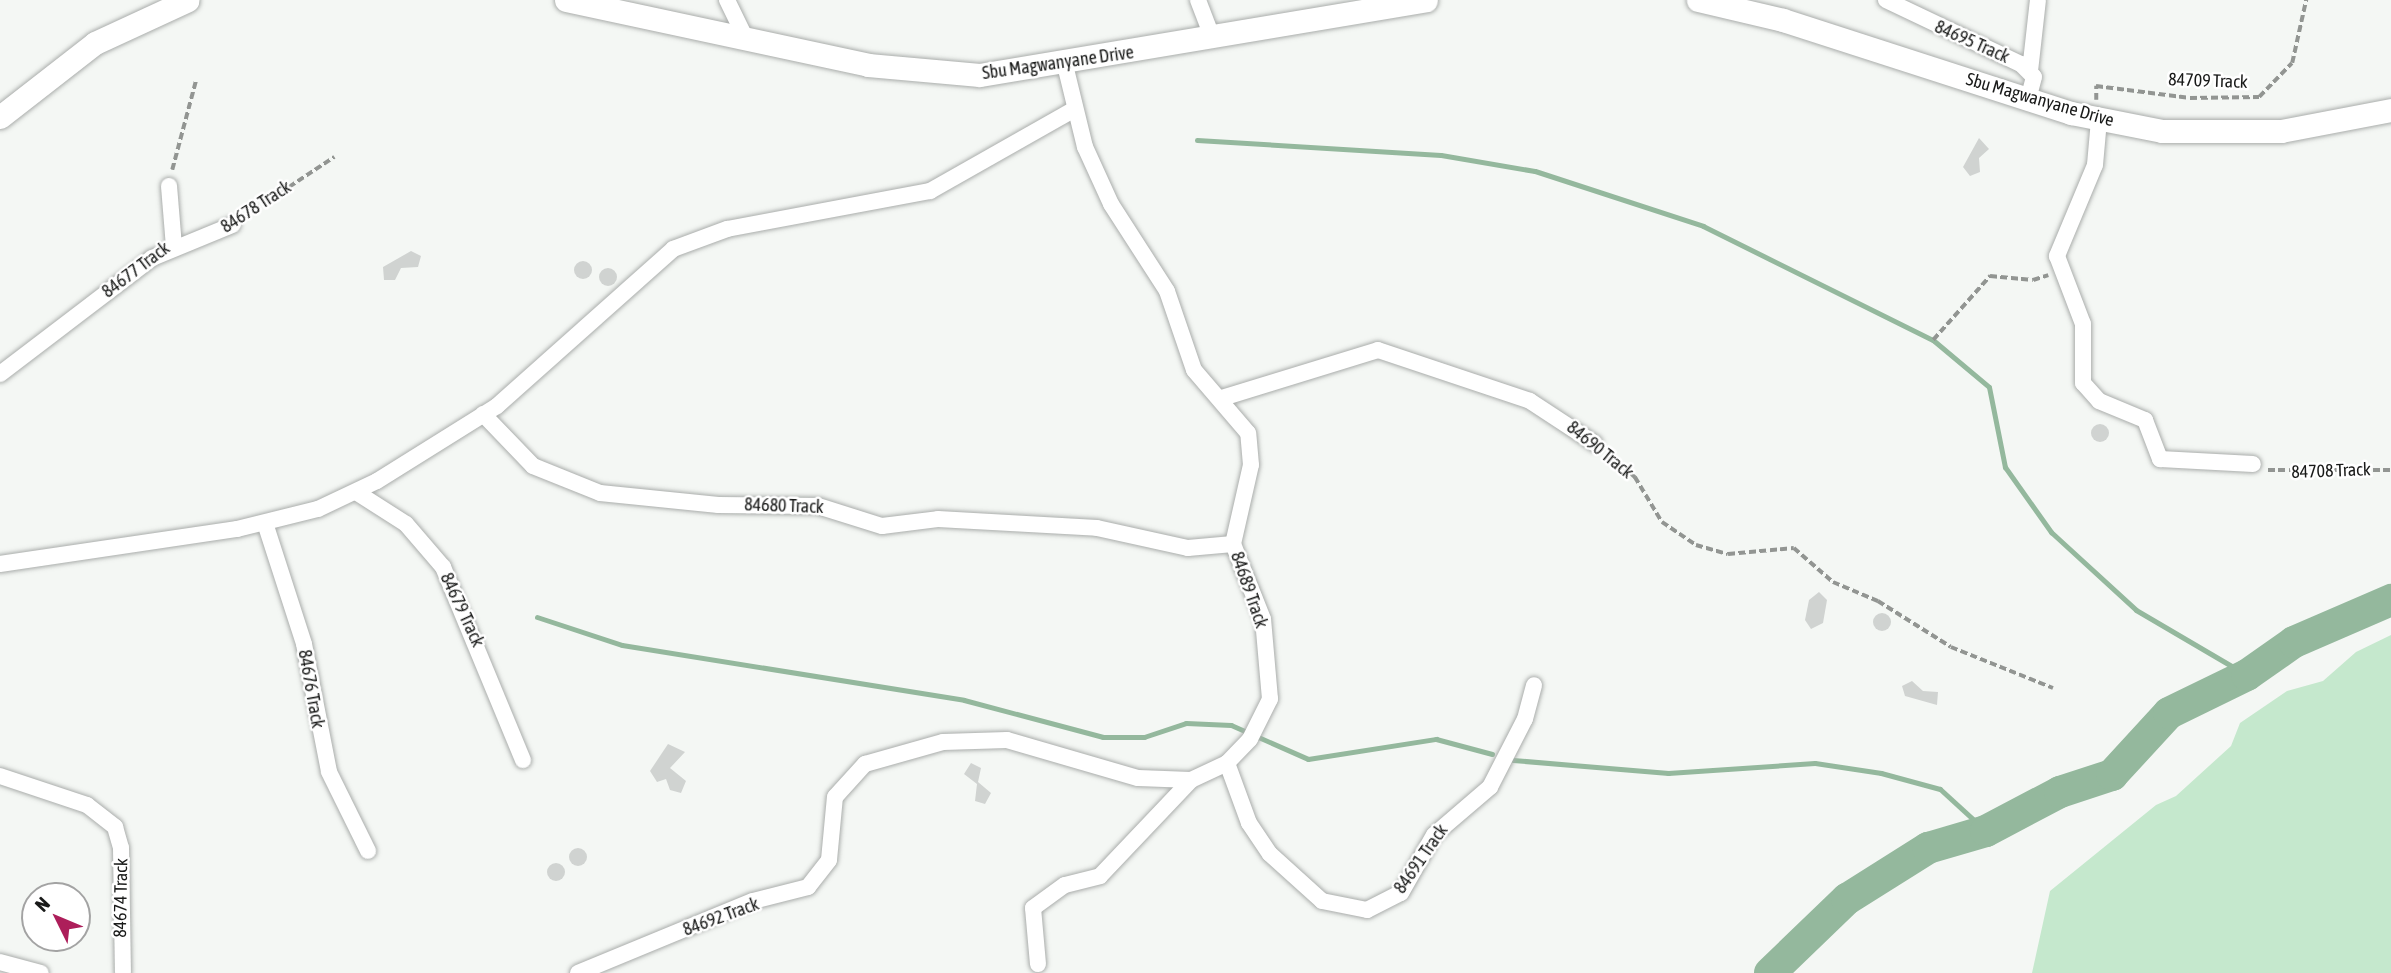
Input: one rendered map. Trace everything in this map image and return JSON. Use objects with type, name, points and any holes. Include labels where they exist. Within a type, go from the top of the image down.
[{"type":"main road","points":[[0,117],[95,43],[188,0]]},
{"type":"main road","name":"Sbu Magwanyane Drive","points":[[566,0],[907,71],[980,75],[1065,65],[1426,0]]},
{"type":"main road","name":"Sbu Magwanyane Drive","points":[[1698,0],[1783,20],[2028,99],[2097,108],[2162,131],[2246,134],[2391,110]]},
{"type":"street","points":[[727,0],[746,39]]},
{"type":"street","points":[[1198,0],[1212,37]]},
{"type":"street","name":"84695 Track","points":[[1886,0],[2030,71],[2035,84],[2028,99]]},
{"type":"street","points":[[2030,71],[2038,0]]},
{"type":"street","name":"84689 Track","points":[[1038,964],[1033,908],[1065,885],[1100,876],[1191,780],[1227,763],[1250,739],[1270,699],[1263,619],[1233,544],[1252,450],[1222,398],[1189,361],[1167,291],[1111,204],[1073,110],[1065,65]]},
{"type":"street","points":[[2097,108],[2095,165],[2059,245],[2059,269],[2083,324],[2083,383],[2099,401],[2145,420],[2155,449],[2164,461],[2212,458],[2253,464]]},
{"type":"street","points":[[0,564],[265,523],[356,492],[483,415],[673,249],[727,229],[930,191],[1073,110]]},
{"type":"street","name":"84677 Track","points":[[0,374],[174,247],[169,186]]},
{"type":"street","name":"84678 Track","points":[[174,247],[232,225]]},
{"type":"street","name":"84690 Track","points":[[1222,398],[1378,350],[1530,401],[1594,443]]},
{"type":"street","name":"84680 Track","points":[[483,415],[533,466],[600,493],[718,505],[818,506],[882,526],[938,519],[1097,528],[1188,548],[1233,544]]},
{"type":"street","name":"84679 Track","points":[[356,492],[406,524],[443,567],[523,760]]},
{"type":"street","name":"84676 Track","points":[[265,523],[304,644],[329,772],[368,851]]},
{"type":"street","name":"84691 Track","points":[[1227,763],[1249,823],[1270,854],[1322,901],[1367,910],[1401,894],[1434,835],[1490,787],[1525,719],[1534,685]]},
{"type":"street","name":"84692 Track","points":[[578,973],[753,901],[808,887],[829,860],[835,797],[865,764],[943,742],[1007,740],[1138,778],[1191,780]]},
{"type":"street","name":"84674 Track","points":[[0,776],[87,805],[115,827],[121,849],[123,972]]},
{"type":"street","points":[[0,962],[41,973]]},
{"type":"path","name":"84709 Track","points":[[2097,108],[2096,86],[2190,97],[2259,97],[2292,63],[2306,0]]},
{"type":"path","points":[[169,186],[196,80]]},
{"type":"path","name":"84678 Track","points":[[232,225],[334,157]]},
{"type":"path","points":[[1933,340],[1990,276],[2033,280],[2059,269]]},
{"type":"path","name":"84690 Track","points":[[1594,443],[1635,477],[1662,522],[1696,545],[1728,554],[1794,548],[1833,582],[1878,601],[1951,647],[2053,688]]},
{"type":"path","name":"84708 Track","points":[[2253,464],[2277,473],[2391,470]]},
{"type":"green space","points":[[2391,635],[2391,973],[2032,973],[2050,891],[2156,805],[2176,796],[2231,746],[2240,723],[2287,691],[2323,681],[2356,652]]},
{"type":"building","points":[[1979,138],[1989,149],[1979,158],[1980,172],[1970,176],[1963,167]]},
{"type":"building","points":[[411,251],[421,256],[418,267],[401,268],[395,280],[384,280],[383,267]]},
{"type":"building","points":[[583,261],[589,264],[592,270],[589,276],[583,279],[577,276],[574,270],[577,264]]},
{"type":"building","points":[[604,268],[612,268],[617,277],[615,284],[604,286],[599,281],[599,273]]},
{"type":"building","points":[[2100,424],[2106,427],[2109,433],[2106,439],[2100,442],[2094,439],[2091,433],[2094,427]]},
{"type":"building","points":[[1819,592],[1827,600],[1823,623],[1811,629],[1805,620],[1809,600]]},
{"type":"building","points":[[1882,613],[1888,616],[1891,622],[1888,628],[1882,631],[1876,628],[1873,622],[1876,616]]},
{"type":"building","points":[[1912,681],[1923,691],[1938,692],[1937,705],[1905,696],[1902,686]]},
{"type":"building","points":[[668,744],[685,752],[670,768],[686,781],[681,793],[670,790],[666,779],[657,782],[650,771]]},
{"type":"building","points":[[971,763],[981,768],[978,782],[991,793],[985,804],[975,801],[977,784],[964,774]]},
{"type":"building","points":[[578,848],[584,851],[587,857],[584,863],[578,866],[572,863],[569,857],[572,851]]},
{"type":"building","points":[[552,863],[560,863],[565,872],[563,879],[552,881],[547,876],[547,868]]},
{"type":"waterway","points":[[1197,140],[1441,155],[1535,171],[1703,226],[1933,340],[1989,387],[2005,467],[2051,532],[2136,610],[2247,675]]},
{"type":"waterway","points":[[1770,973],[1847,899],[1928,848],[1986,831],[2060,792],[2112,775],[2169,713],[2247,675],[2294,642],[2391,600]]},
{"type":"waterway","points":[[537,617],[622,645],[964,700],[1103,737],[1144,737],[1186,723],[1231,725],[1308,759],[1436,739],[1492,754]]},
{"type":"waterway","points":[[1513,760],[1668,773],[1815,763],[1881,773],[1940,789],[1986,831]]}]
